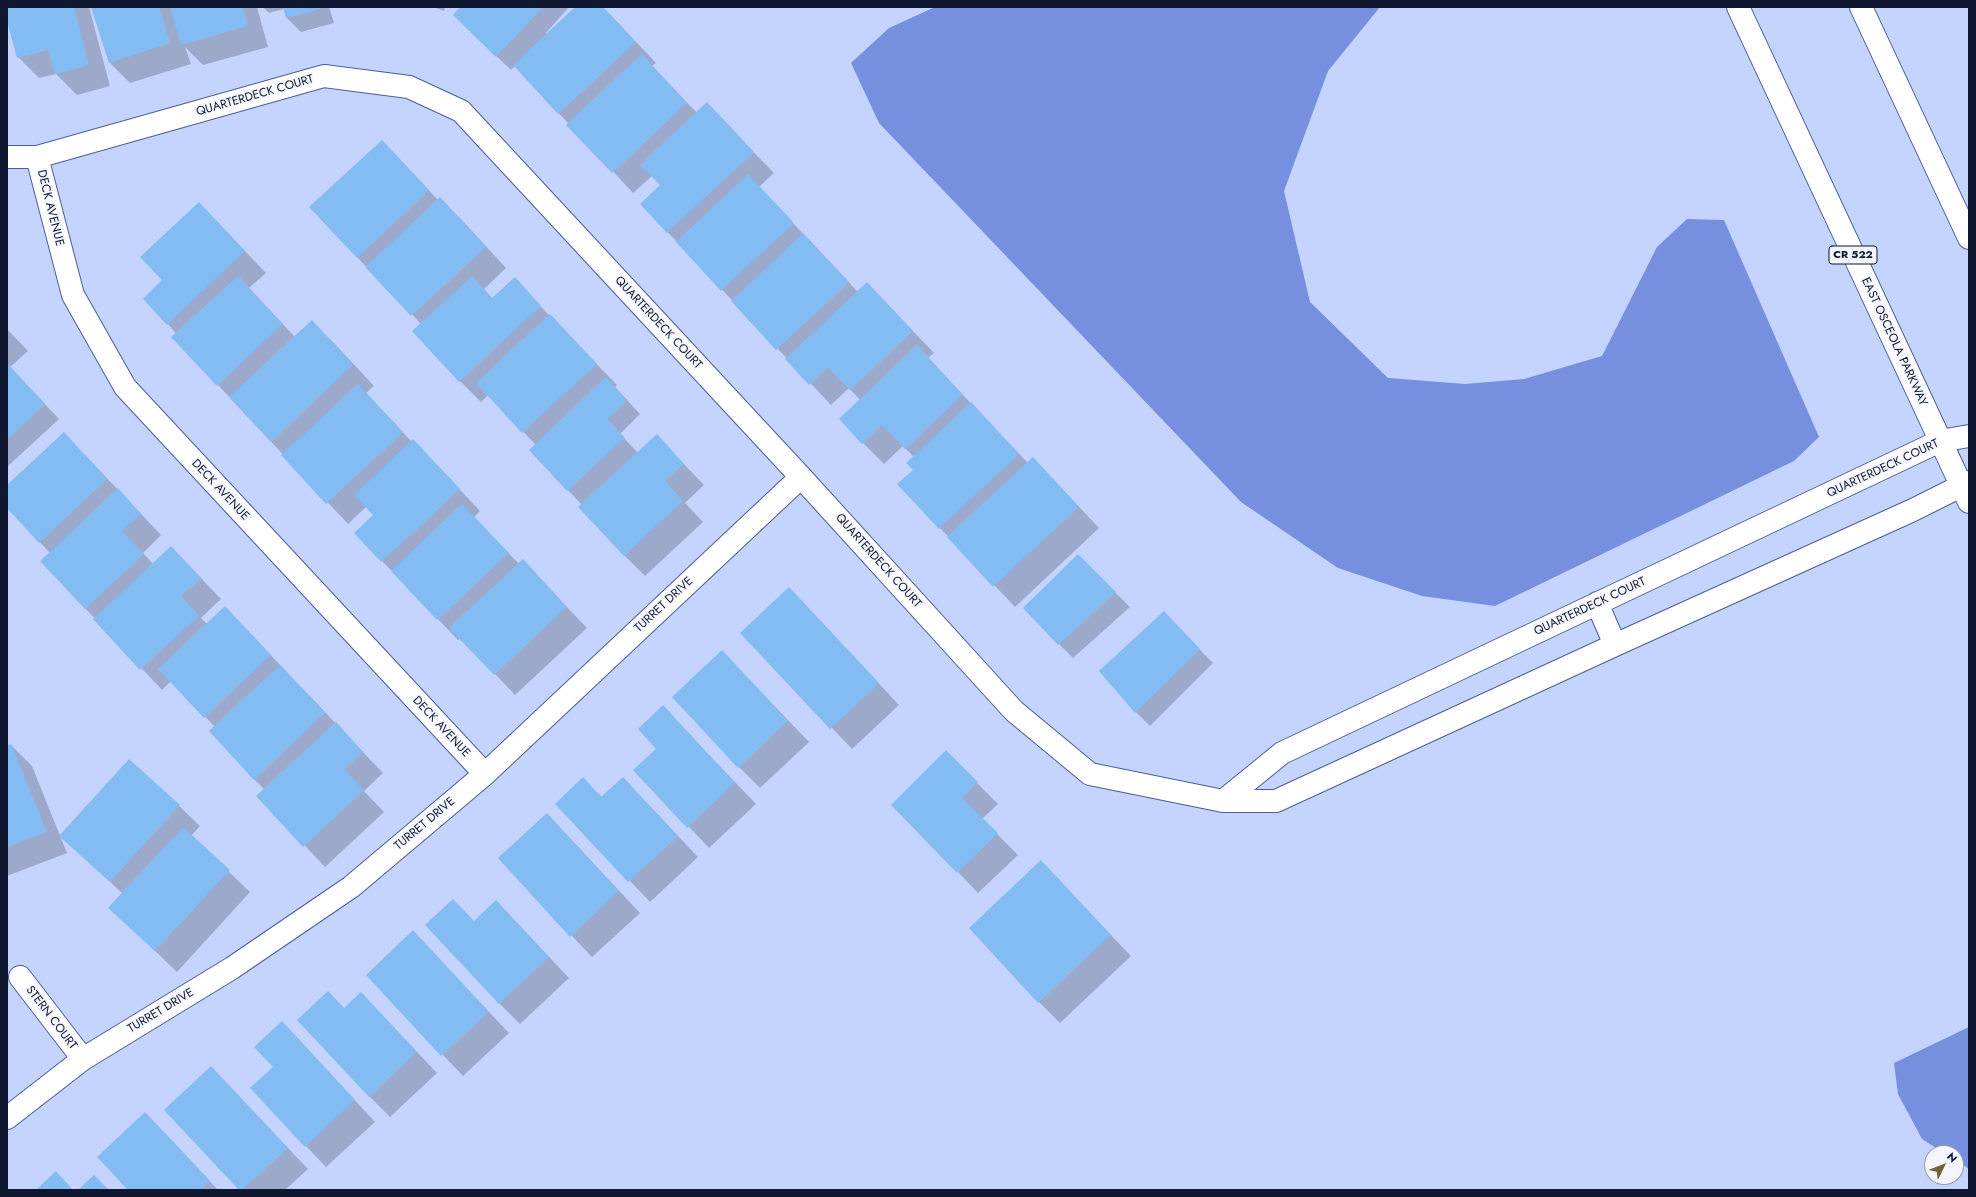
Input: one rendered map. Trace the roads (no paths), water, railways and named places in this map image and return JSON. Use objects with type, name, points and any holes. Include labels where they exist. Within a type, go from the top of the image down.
[{"type":"street","name":"EAST OSCEOLA PARKWAY","points":[[1738,7],[1940,441],[1967,491]]},
{"type":"street","points":[[1862,7],[1969,238]]},
{"type":"street","name":"QUARTERDECK COURT","points":[[7,157],[37,157],[324,76],[408,87],[461,111],[801,477],[1014,711],[1090,774],[1223,801],[1276,801],[1615,645],[1967,491]]},
{"type":"street","name":"DECK AVENUE","points":[[37,157],[72,295],[125,387],[485,774]]},
{"type":"street","name":"QUARTERDECK COURT","points":[[1223,801],[1282,753],[1940,441],[1969,436]]},
{"type":"street","name":"TURRET DRIVE","points":[[7,1118],[83,1059],[232,968],[351,888],[485,774],[801,477]]},
{"type":"street","points":[[1597,603],[1615,645]]},
{"type":"street","name":"STERN COURT","points":[[20,977],[83,1059]]},
{"type":"water","points":[[935,7],[1380,7],[1328,71],[1284,191],[1310,302],[1388,378],[1465,384],[1524,379],[1602,356],[1657,247],[1687,219],[1724,220],[1819,437],[1794,461],[1495,606],[1422,596],[1338,568],[1241,502],[879,123],[851,63],[889,28]]},
{"type":"water","points":[[1969,1027],[1969,1169],[1964,1166],[1964,1145],[1931,1145],[1922,1139],[1898,1094],[1894,1063]]}]
